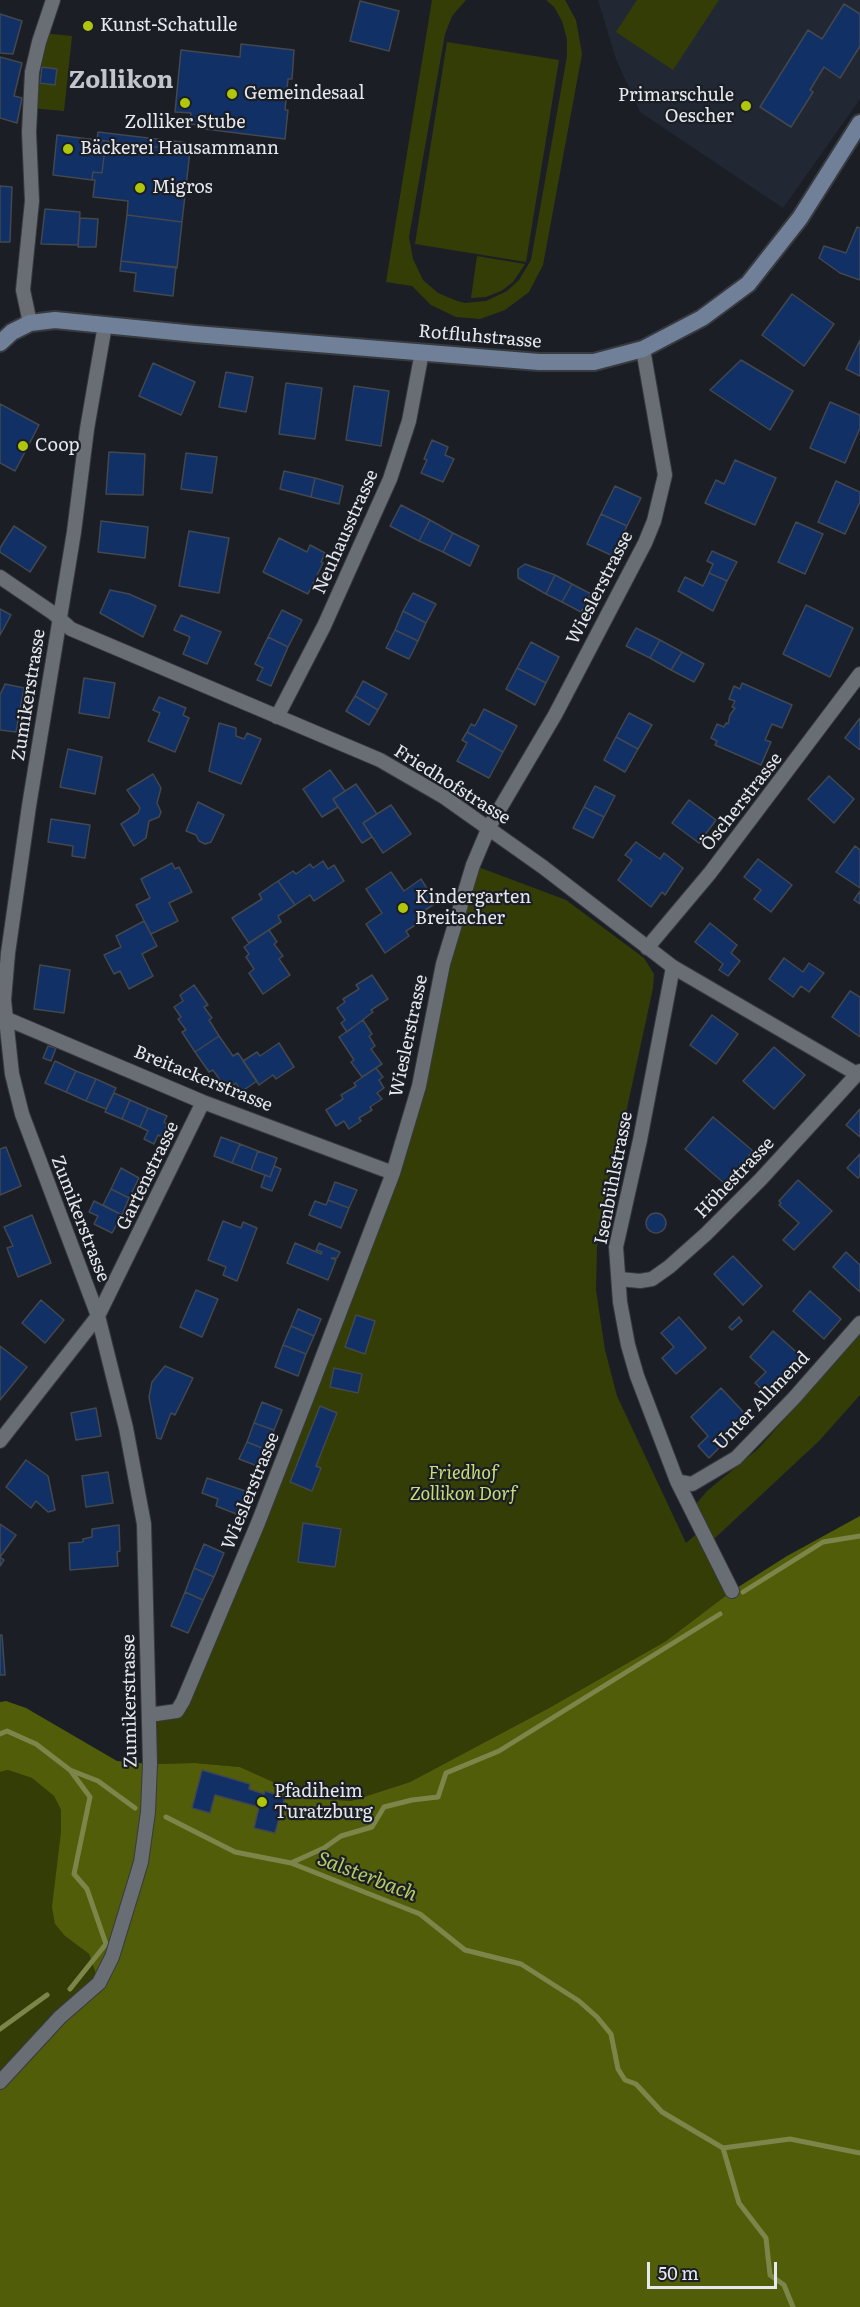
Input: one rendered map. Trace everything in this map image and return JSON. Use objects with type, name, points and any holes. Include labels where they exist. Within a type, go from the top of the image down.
[{"type":"main road","name":"Rotfluhstrasse","points":[[0,344],[12,332],[30,323],[55,320],[539,362],[594,362],[643,349],[702,318],[748,284],[791,231],[860,123]]},
{"type":"street","points":[[30,323],[23,290],[32,201],[29,132],[32,72],[53,0]]},
{"type":"street","name":"Zumikerstrasse","points":[[0,2082],[60,2017],[99,1983],[112,1957],[141,1862],[148,1812],[149,1715],[144,1524],[126,1428],[98,1316],[22,1114],[12,1074],[3,1017],[10,941],[29,806],[105,325]]},
{"type":"street","name":"Wieslerstrasse","points":[[149,1715],[177,1711],[183,1701],[258,1523],[393,1173],[419,1086],[443,964],[473,865],[489,827],[555,715],[645,543],[654,521],[665,475],[643,349]]},
{"type":"street","name":"Neuhausstrasse","points":[[277,717],[324,626],[390,479],[409,421],[422,352]]},
{"type":"street","name":"Friedhofstrasse","points":[[0,577],[53,613],[71,629],[380,760],[444,797],[489,827],[673,967],[859,1073]]},
{"type":"street","name":"Öscherstrasse","points":[[648,948],[856,689],[860,674]]},
{"type":"street","name":"Isenbühlstrasse","points":[[673,967],[640,1140],[616,1247],[620,1302],[631,1355],[677,1481],[732,1591]]},
{"type":"street","name":"Breitackerstrasse","points":[[3,1017],[203,1102],[393,1173]]},
{"type":"street","name":"Höhestrasse","points":[[619,1279],[640,1281],[652,1279],[669,1267],[761,1179],[859,1073]]},
{"type":"street","name":"Gartenstrasse","points":[[0,1441],[98,1316],[203,1102]]},
{"type":"street","name":"Unter Allmend","points":[[677,1481],[692,1484],[736,1458],[794,1398],[860,1323]]},
{"type":"shaded area","name":"Primarschule Oescher","points":[[598,0],[860,0],[860,99],[783,208],[640,112],[616,59]]},
{"type":"green space","points":[[432,0],[466,0],[452,16],[445,34],[409,237],[413,259],[423,280],[438,293],[457,301],[465,303],[486,301],[507,291],[519,280],[531,260],[567,56],[567,39],[562,21],[554,7],[546,0],[565,0],[576,20],[582,54],[543,265],[529,292],[505,310],[480,319],[456,317],[431,305],[412,286],[386,282]]},
{"type":"green space","points":[[637,0],[719,0],[673,70],[616,32]]},
{"type":"green space","points":[[42,33],[72,36],[64,111],[30,108],[40,83],[55,85],[57,69],[42,67]]},
{"type":"green space","points":[[447,42],[559,60],[526,262],[415,244]]},
{"type":"green space","points":[[477,256],[525,264],[513,282],[501,291],[486,297],[471,298]]},
{"type":"green space","name":"Friedhof Zollikon Dorf","points":[[473,865],[566,900],[644,958],[654,974],[653,988],[597,1247],[596,1290],[605,1350],[617,1396],[686,1543],[701,1530],[732,1591],[666,1641],[549,1708],[410,1782],[351,1801],[309,1798],[240,1767],[195,1763],[150,1764],[149,1715],[177,1711],[393,1173]]},
{"type":"green space","points":[[860,1334],[860,1395],[819,1441],[714,1539],[696,1504],[707,1491],[758,1449]]},
{"type":"green space","points":[[860,1516],[860,2307],[0,2307],[0,2082],[99,1983],[89,1954],[65,1936],[55,1924],[52,1907],[61,1832],[61,1810],[54,1796],[32,1778],[8,1770],[0,1772],[0,1702],[6,1701],[26,1708],[117,1761],[150,1764],[195,1763],[240,1767],[309,1798],[351,1801],[410,1782],[549,1708],[666,1641],[732,1591],[787,1556]]},
{"type":"green space","points":[[8,1770],[33,1778],[54,1796],[61,1810],[65,1936],[89,1954],[99,1983],[0,2082],[0,1772]]},
{"type":"building","points":[[360,1],[399,11],[389,51],[350,41]]},
{"type":"building","points":[[844,4],[860,14],[860,46],[840,78],[824,67],[810,90],[813,92],[791,127],[760,107],[808,30],[822,39]]},
{"type":"building","points":[[0,14],[22,21],[13,54],[0,53]]},
{"type":"building","name":"Kunst-Schatulle","points":[[83,22],[93,23],[92,30],[83,28]]},
{"type":"building","name":"Gemeindesaal","points":[[241,44],[294,50],[292,79],[288,79],[285,139],[205,129],[205,126],[190,124],[191,113],[175,112],[181,50],[240,57]]},
{"type":"building","points":[[0,57],[22,63],[14,96],[22,98],[17,123],[0,118]]},
{"type":"building","points":[[42,67],[57,69],[55,85],[40,83]]},
{"type":"building","points":[[98,132],[190,143],[190,151],[97,140]]},
{"type":"building","points":[[57,135],[97,140],[96,147],[105,148],[102,173],[93,172],[92,180],[53,175]]},
{"type":"building","name":"Migros","points":[[97,140],[190,151],[182,222],[127,215],[128,201],[93,197],[95,180],[92,180],[93,172],[102,173],[105,148],[96,147]]},
{"type":"building","points":[[0,186],[12,187],[10,242],[0,242]]},
{"type":"building","points":[[45,209],[80,212],[78,245],[41,244]]},
{"type":"building","points":[[127,215],[182,222],[177,268],[121,261]]},
{"type":"building","points":[[80,218],[98,219],[96,247],[78,247]]},
{"type":"building","points":[[857,227],[860,228],[860,280],[840,273],[819,258],[824,246],[846,253]]},
{"type":"building","points":[[121,261],[176,267],[173,296],[134,291],[136,273],[120,271]]},
{"type":"building","points":[[792,294],[834,324],[804,366],[762,335]]},
{"type":"building","points":[[860,340],[860,376],[846,369]]},
{"type":"building","points":[[741,360],[793,391],[770,430],[710,390]]},
{"type":"building","points":[[153,363],[195,382],[181,415],[139,396]]},
{"type":"building","points":[[226,372],[253,377],[246,412],[219,407]]},
{"type":"building","points":[[286,383],[322,388],[315,439],[279,434]]},
{"type":"building","points":[[354,386],[389,391],[381,446],[346,440]]},
{"type":"building","points":[[830,402],[860,415],[860,428],[845,463],[810,448]]},
{"type":"building","points":[[0,404],[39,425],[15,471],[0,463]]},
{"type":"building","points":[[432,440],[448,447],[445,455],[454,459],[443,482],[421,473]]},
{"type":"building","points":[[109,452],[145,454],[143,495],[106,494]]},
{"type":"building","points":[[186,453],[217,457],[212,493],[181,489]]},
{"type":"building","points":[[735,460],[776,478],[755,525],[705,503],[716,480],[724,484]]},
{"type":"building","points":[[284,471],[315,478],[311,497],[280,489]]},
{"type":"building","points":[[315,478],[343,486],[339,504],[311,497]]},
{"type":"building","points":[[836,481],[860,492],[860,502],[845,534],[818,522]]},
{"type":"building","points":[[615,486],[641,498],[627,526],[601,514]]},
{"type":"building","points":[[401,505],[430,520],[419,541],[390,526]]},
{"type":"building","points":[[601,514],[627,526],[613,556],[587,544]]},
{"type":"building","points":[[430,520],[453,533],[443,552],[419,541]]},
{"type":"building","points":[[101,521],[148,527],[145,558],[98,552]]},
{"type":"building","points":[[796,522],[823,534],[805,574],[778,562]]},
{"type":"building","points":[[14,526],[46,547],[30,572],[0,552],[0,548]]},
{"type":"building","points":[[189,531],[229,538],[219,593],[179,586]]},
{"type":"building","points":[[453,533],[479,546],[470,566],[443,552]]},
{"type":"building","points":[[279,538],[307,552],[310,545],[325,553],[321,562],[323,563],[308,594],[263,572]]},
{"type":"building","points":[[712,551],[737,562],[727,581],[709,573],[713,564],[707,561]]},
{"type":"building","points":[[525,564],[555,575],[546,594],[518,578],[518,569]]},
{"type":"building","points":[[709,573],[727,581],[713,611],[678,591],[685,577],[703,586]]},
{"type":"building","points":[[555,575],[572,584],[562,602],[546,594]]},
{"type":"building","points":[[572,584],[591,594],[581,612],[562,602]]},
{"type":"building","points":[[110,590],[129,594],[156,606],[143,637],[100,613]]},
{"type":"building","points":[[413,593],[436,604],[426,623],[403,611]]},
{"type":"building","points":[[806,605],[853,628],[830,677],[783,654]]},
{"type":"building","points":[[0,609],[11,615],[0,635]]},
{"type":"building","points":[[282,610],[302,620],[288,647],[268,637]]},
{"type":"building","points":[[403,611],[426,623],[418,641],[395,630]]},
{"type":"building","points":[[181,615],[221,632],[207,664],[183,654],[190,637],[174,630]]},
{"type":"building","points":[[636,628],[660,640],[650,658],[626,646]]},
{"type":"building","points":[[395,630],[418,641],[409,659],[386,648]]},
{"type":"building","points":[[268,637],[288,647],[271,686],[257,680],[263,668],[255,664]]},
{"type":"building","points":[[660,640],[682,652],[671,670],[650,658]]},
{"type":"building","points":[[531,642],[559,657],[546,683],[517,668]]},
{"type":"building","points":[[682,652],[704,664],[694,682],[671,670]]},
{"type":"building","points":[[517,668],[546,683],[535,705],[506,689]]},
{"type":"building","points":[[84,678],[115,683],[109,718],[79,713]]},
{"type":"building","points":[[363,681],[387,694],[378,710],[355,696]]},
{"type":"building","points":[[742,683],[792,705],[782,728],[772,724],[765,740],[771,742],[761,765],[715,745],[717,741],[711,738],[717,724],[724,727],[726,723],[728,724],[735,708],[732,707],[735,701],[729,699],[734,686],[740,689]]},
{"type":"building","points":[[5,684],[24,688],[16,732],[0,730],[0,695]]},
{"type":"building","points":[[355,696],[378,710],[369,725],[346,711]]},
{"type":"building","points":[[159,697],[186,708],[183,715],[189,718],[175,752],[148,741],[160,713],[153,710]]},
{"type":"building","points":[[484,709],[517,726],[503,752],[467,732],[471,724],[475,726]]},
{"type":"building","points":[[629,713],[652,725],[638,749],[616,737]]},
{"type":"building","points":[[860,718],[860,750],[845,738]]},
{"type":"building","points":[[219,723],[236,728],[236,736],[244,739],[247,733],[261,739],[241,784],[209,771]]},
{"type":"building","points":[[467,732],[503,752],[489,778],[457,761],[467,743],[462,740]]},
{"type":"building","points":[[616,737],[638,749],[625,772],[604,760]]},
{"type":"building","points":[[68,749],[102,757],[95,794],[60,787]]},
{"type":"building","points":[[330,770],[345,791],[333,799],[338,807],[322,817],[303,789]]},
{"type":"building","points":[[153,774],[161,788],[157,803],[161,812],[159,817],[149,821],[146,838],[134,846],[121,824],[138,813],[140,808],[127,790]]},
{"type":"building","points":[[829,776],[854,799],[834,823],[808,799]]},
{"type":"building","points":[[356,784],[377,814],[363,823],[372,837],[362,843],[333,799]]},
{"type":"building","points":[[595,786],[615,796],[604,817],[584,807]]},
{"type":"building","points":[[689,800],[716,820],[699,843],[672,823]]},
{"type":"building","points":[[198,802],[224,815],[211,842],[205,844],[199,841],[196,835],[186,831]]},
{"type":"building","points":[[391,805],[411,834],[383,853],[363,823]]},
{"type":"building","points":[[584,807],[604,817],[593,838],[573,828]]},
{"type":"building","points":[[51,819],[90,825],[85,858],[72,856],[73,846],[48,842]]},
{"type":"building","points":[[636,842],[660,859],[664,853],[683,868],[665,895],[662,892],[651,907],[618,880],[632,860],[625,855]]},
{"type":"building","points":[[855,846],[860,850],[860,888],[836,872]]},
{"type":"building","points":[[758,859],[792,885],[771,912],[754,899],[761,890],[744,877]]},
{"type":"building","points":[[323,861],[328,869],[334,865],[344,881],[314,901],[310,895],[295,905],[278,881],[293,871],[296,874],[310,864],[313,868]]},
{"type":"building","points":[[172,863],[175,869],[179,867],[192,892],[169,903],[178,921],[151,934],[136,905],[150,898],[141,879]]},
{"type":"building","name":"Kindergarten Breitacher","points":[[391,872],[404,891],[421,879],[436,903],[419,914],[423,920],[406,931],[409,936],[385,953],[366,924],[382,913],[366,889]]},
{"type":"building","points":[[278,881],[295,905],[278,916],[281,922],[249,943],[232,918],[262,899],[259,894]]},
{"type":"building","points":[[860,891],[860,904],[854,900]]},
{"type":"building","points":[[144,921],[157,946],[142,954],[153,976],[129,989],[120,971],[114,974],[104,955],[121,947],[116,936]]},
{"type":"building","points":[[710,923],[737,945],[731,953],[740,961],[728,976],[719,970],[723,964],[695,942]]},
{"type":"building","points":[[269,930],[277,942],[274,944],[283,956],[279,959],[290,975],[263,994],[249,973],[254,969],[246,957],[249,954],[244,947]]},
{"type":"building","points":[[784,958],[803,972],[809,963],[824,973],[809,992],[801,986],[793,997],[769,979]]},
{"type":"building","points":[[40,965],[70,970],[64,1013],[34,1009]]},
{"type":"building","points":[[372,975],[388,999],[371,1010],[373,1012],[347,1032],[341,1023],[345,1020],[337,1008],[345,1002],[343,999],[359,989],[356,985]]},
{"type":"building","points":[[194,985],[208,1005],[204,1007],[212,1018],[209,1020],[219,1036],[195,1052],[182,1032],[186,1030],[178,1019],[181,1017],[174,1007],[183,1001],[180,995]]},
{"type":"building","points":[[850,991],[860,997],[860,1037],[832,1017]]},
{"type":"building","points":[[712,1015],[738,1034],[716,1064],[690,1045]]},
{"type":"building","points":[[363,1020],[372,1034],[369,1036],[375,1046],[371,1049],[382,1064],[362,1077],[351,1062],[354,1060],[339,1037]]},
{"type":"building","points":[[219,1036],[233,1056],[238,1053],[257,1081],[241,1092],[236,1083],[229,1088],[225,1082],[222,1083],[213,1070],[209,1072],[195,1052]]},
{"type":"building","points":[[279,1043],[294,1067],[276,1079],[273,1075],[259,1085],[243,1061],[257,1052],[260,1056]]},
{"type":"building","points":[[48,1046],[56,1048],[51,1061],[43,1058]]},
{"type":"building","points":[[774,1047],[805,1075],[774,1109],[743,1081]]},
{"type":"building","points":[[55,1061],[76,1071],[66,1092],[45,1083]]},
{"type":"building","points":[[376,1068],[383,1077],[379,1080],[384,1088],[377,1093],[382,1099],[370,1107],[372,1110],[359,1118],[361,1121],[349,1129],[344,1121],[336,1126],[326,1110],[343,1099],[341,1095],[356,1086],[354,1083]]},
{"type":"building","points":[[76,1071],[96,1079],[86,1101],[66,1092]]},
{"type":"building","points":[[96,1079],[116,1088],[106,1109],[86,1101]]},
{"type":"building","points":[[114,1093],[130,1100],[122,1119],[105,1112]]},
{"type":"building","points":[[130,1100],[148,1108],[140,1127],[122,1119]]},
{"type":"building","points":[[148,1108],[167,1116],[164,1122],[167,1124],[162,1137],[158,1135],[154,1144],[144,1139],[148,1131],[140,1127]]},
{"type":"building","points":[[860,1109],[860,1137],[846,1125]]},
{"type":"building","points":[[713,1117],[753,1151],[725,1184],[685,1149]]},
{"type":"building","points":[[221,1137],[240,1144],[232,1163],[214,1156]]},
{"type":"building","points":[[240,1144],[258,1151],[251,1170],[232,1163]]},
{"type":"building","points":[[6,1147],[21,1186],[0,1195],[0,1149]]},
{"type":"building","points":[[258,1151],[277,1158],[270,1177],[251,1170]]},
{"type":"building","points":[[860,1154],[860,1176],[858,1178],[847,1168]]},
{"type":"building","points":[[274,1166],[281,1169],[272,1191],[261,1187],[265,1175],[270,1177]]},
{"type":"building","points":[[121,1168],[139,1178],[129,1198],[111,1189]]},
{"type":"building","points":[[798,1180],[832,1211],[794,1250],[783,1240],[799,1223],[779,1205],[781,1203],[779,1201]]},
{"type":"building","points":[[335,1182],[357,1190],[349,1208],[328,1200]]},
{"type":"building","points":[[111,1189],[129,1198],[122,1215],[103,1205]]},
{"type":"building","points":[[328,1200],[349,1208],[341,1228],[309,1215],[315,1201],[326,1205]]},
{"type":"building","points":[[94,1201],[122,1215],[112,1233],[94,1224],[98,1216],[89,1212]]},
{"type":"building","points":[[656,1213],[663,1216],[666,1223],[663,1230],[656,1233],[649,1230],[646,1223],[649,1216]]},
{"type":"building","points":[[32,1215],[51,1263],[18,1277],[7,1248],[13,1246],[4,1227]]},
{"type":"building","points":[[223,1221],[241,1228],[243,1222],[257,1228],[237,1281],[223,1275],[226,1267],[208,1260]]},
{"type":"building","points":[[295,1243],[321,1254],[322,1252],[316,1250],[319,1243],[340,1252],[337,1258],[331,1258],[336,1260],[328,1280],[287,1263]]},
{"type":"building","points":[[846,1252],[860,1265],[860,1292],[833,1267]]},
{"type":"building","points":[[733,1256],[762,1286],[743,1305],[714,1274]]},
{"type":"building","points":[[196,1290],[218,1299],[202,1337],[180,1327]]},
{"type":"building","points":[[810,1291],[841,1319],[824,1339],[793,1311]]},
{"type":"building","points":[[41,1300],[64,1320],[45,1343],[22,1323]]},
{"type":"building","points":[[298,1309],[321,1319],[314,1336],[291,1326]]},
{"type":"building","points":[[356,1315],[375,1321],[365,1354],[345,1347]]},
{"type":"building","points":[[679,1317],[706,1348],[676,1374],[662,1358],[674,1347],[661,1333]]},
{"type":"building","points":[[739,1317],[742,1321],[732,1330],[729,1327]]},
{"type":"building","points":[[291,1326],[314,1336],[306,1354],[283,1345]]},
{"type":"building","points":[[773,1331],[804,1359],[770,1397],[755,1383],[766,1372],[750,1357]]},
{"type":"building","points":[[283,1345],[306,1354],[298,1376],[275,1367]]},
{"type":"building","points":[[0,1346],[27,1367],[0,1400]]},
{"type":"building","points":[[165,1366],[193,1378],[175,1415],[171,1413],[161,1439],[157,1438],[149,1397],[152,1382]]},
{"type":"building","points":[[334,1368],[362,1374],[358,1393],[330,1387]]},
{"type":"building","points":[[721,1388],[749,1418],[709,1458],[698,1446],[708,1436],[691,1417]]},
{"type":"building","points":[[262,1402],[282,1410],[274,1430],[254,1423]]},
{"type":"building","points":[[320,1406],[337,1413],[316,1466],[321,1468],[312,1491],[290,1482]]},
{"type":"building","points":[[96,1408],[101,1436],[76,1440],[71,1413]]},
{"type":"building","points":[[254,1423],[274,1430],[267,1450],[247,1442]]},
{"type":"building","points":[[247,1442],[267,1450],[260,1467],[239,1459]]},
{"type":"building","points":[[26,1460],[48,1476],[55,1510],[48,1512],[36,1501],[31,1508],[6,1487]]},
{"type":"building","points":[[108,1472],[113,1503],[86,1507],[82,1476]]},
{"type":"building","points":[[207,1478],[248,1492],[239,1515],[216,1506],[218,1499],[202,1493]]},
{"type":"building","points":[[303,1523],[341,1529],[335,1567],[298,1562]]},
{"type":"building","points":[[0,1524],[16,1535],[0,1557]]},
{"type":"building","points":[[119,1525],[118,1566],[70,1570],[69,1543],[83,1542],[83,1539],[92,1537],[92,1529]]},
{"type":"building","points":[[204,1544],[224,1553],[214,1577],[194,1568]]},
{"type":"building","points":[[194,1568],[214,1577],[203,1600],[185,1592]]},
{"type":"building","points":[[185,1592],[203,1600],[188,1633],[171,1626]]},
{"type":"building","points":[[0,1635],[2,1635],[5,1675],[0,1675]]},
{"type":"building","name":"Pfadiheim Turatzburg","points":[[202,1770],[250,1784],[249,1789],[264,1794],[265,1791],[285,1797],[275,1833],[254,1828],[259,1807],[215,1795],[210,1813],[192,1808]]},
{"type":"waterway","points":[[743,1592],[823,1542],[860,1536]]},
{"type":"waterway","points":[[291,1863],[324,1848],[341,1836],[372,1827],[384,1807],[438,1797],[446,1773],[499,1751],[720,1614]]},
{"type":"waterway","name":"Salsterbach","points":[[0,1734],[7,1731],[36,1744],[70,1770],[98,1781],[135,1808]]},
{"type":"waterway","points":[[70,1770],[90,1797],[74,1874],[87,1889],[106,1944],[70,1989]]},
{"type":"waterway","name":"Salsterbach","points":[[166,1817],[235,1852],[291,1863],[420,1914],[465,1950],[521,1964],[579,2001],[597,2017],[611,2034],[618,2069],[625,2080],[636,2084],[662,2112],[723,2148],[790,2139],[860,2153]]},
{"type":"waterway","points":[[0,2029],[47,1995]]},
{"type":"waterway","name":"Salsterbach","points":[[723,2148],[739,2203],[766,2238],[770,2275],[784,2285],[793,2307]]},
{"type":"place","name":"Kunst-Schatulle","points":[[88,26]]},
{"type":"place","name":"Gemeindesaal","points":[[232,94]]},
{"type":"place","name":"Zolliker Stube","points":[[185,103]]},
{"type":"place","name":"Primarschule Oescher","points":[[746,106]]},
{"type":"place","name":"Bäckerei Hausammann","points":[[68,149]]},
{"type":"place","name":"Migros","points":[[140,188]]},
{"type":"place","name":"Coop","points":[[23,446]]},
{"type":"place","name":"Kindergarten Breitacher","points":[[403,908]]},
{"type":"place","name":"Pfadiheim Turatzburg","points":[[262,1802]]},
{"type":"district","name":"Zollikon","points":[[121,81]]}]
